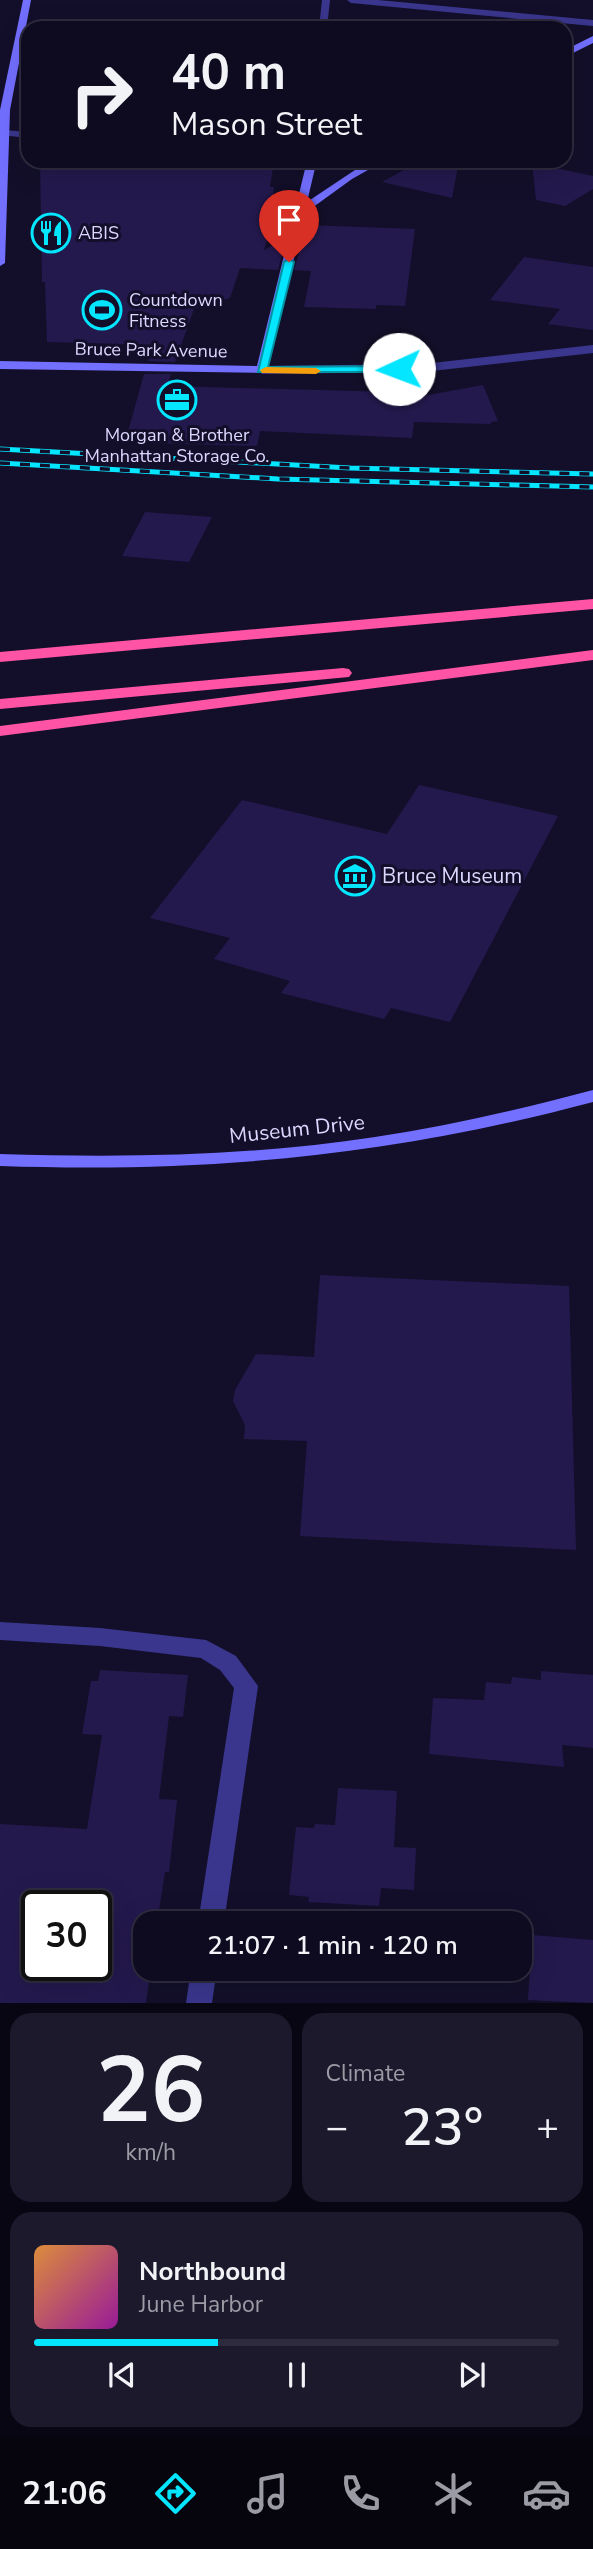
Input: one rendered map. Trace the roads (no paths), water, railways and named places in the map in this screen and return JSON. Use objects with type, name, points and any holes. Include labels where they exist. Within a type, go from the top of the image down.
[{"type":"highway","points":[[0,657],[593,604]]},
{"type":"highway","points":[[0,704],[593,653]]},
{"type":"highway","points":[[8,730],[593,653]]},
{"type":"main road","points":[[22,21],[27,0]]},
{"type":"main road","points":[[0,263],[1,167],[9,75],[21,25]]},
{"type":"main road","points":[[572,50],[593,39]]},
{"type":"main road","points":[[261,370],[302,211],[301,198],[311,168]]},
{"type":"main road","points":[[302,211],[335,186],[366,168]]},
{"type":"main road","name":"Bruce Park Avenue","points":[[0,365],[261,370]]},
{"type":"main road","name":"Museum Drive","points":[[0,1160],[81,1164],[175,1163],[317,1152],[464,1129],[593,1096]]},
{"type":"street","points":[[324,21],[326,0]]},
{"type":"street","points":[[351,0],[593,23]]},
{"type":"street","points":[[4,133],[21,134]]},
{"type":"street","name":"Bruce Park Avenue","points":[[261,370],[423,368],[593,349]]},
{"type":"street","points":[[0,1632],[100,1637],[205,1649],[228,1663],[246,1686],[240,1751],[229,1795],[213,1911]]},
{"type":"street","points":[[199,2003],[202,1981]]},
{"type":"railway","points":[[0,449],[350,468],[593,474]]},
{"type":"railway","points":[[0,463],[278,479],[593,487]]},
{"type":"place","name":"ABIS","points":[[51,233]]},
{"type":"place","name":"Countdown Fitness","points":[[102,310]]},
{"type":"place","name":"Morgan & Brother Manhattan Storage Co.","points":[[177,400]]},
{"type":"place","name":"Bruce Museum","points":[[355,876]]}]
